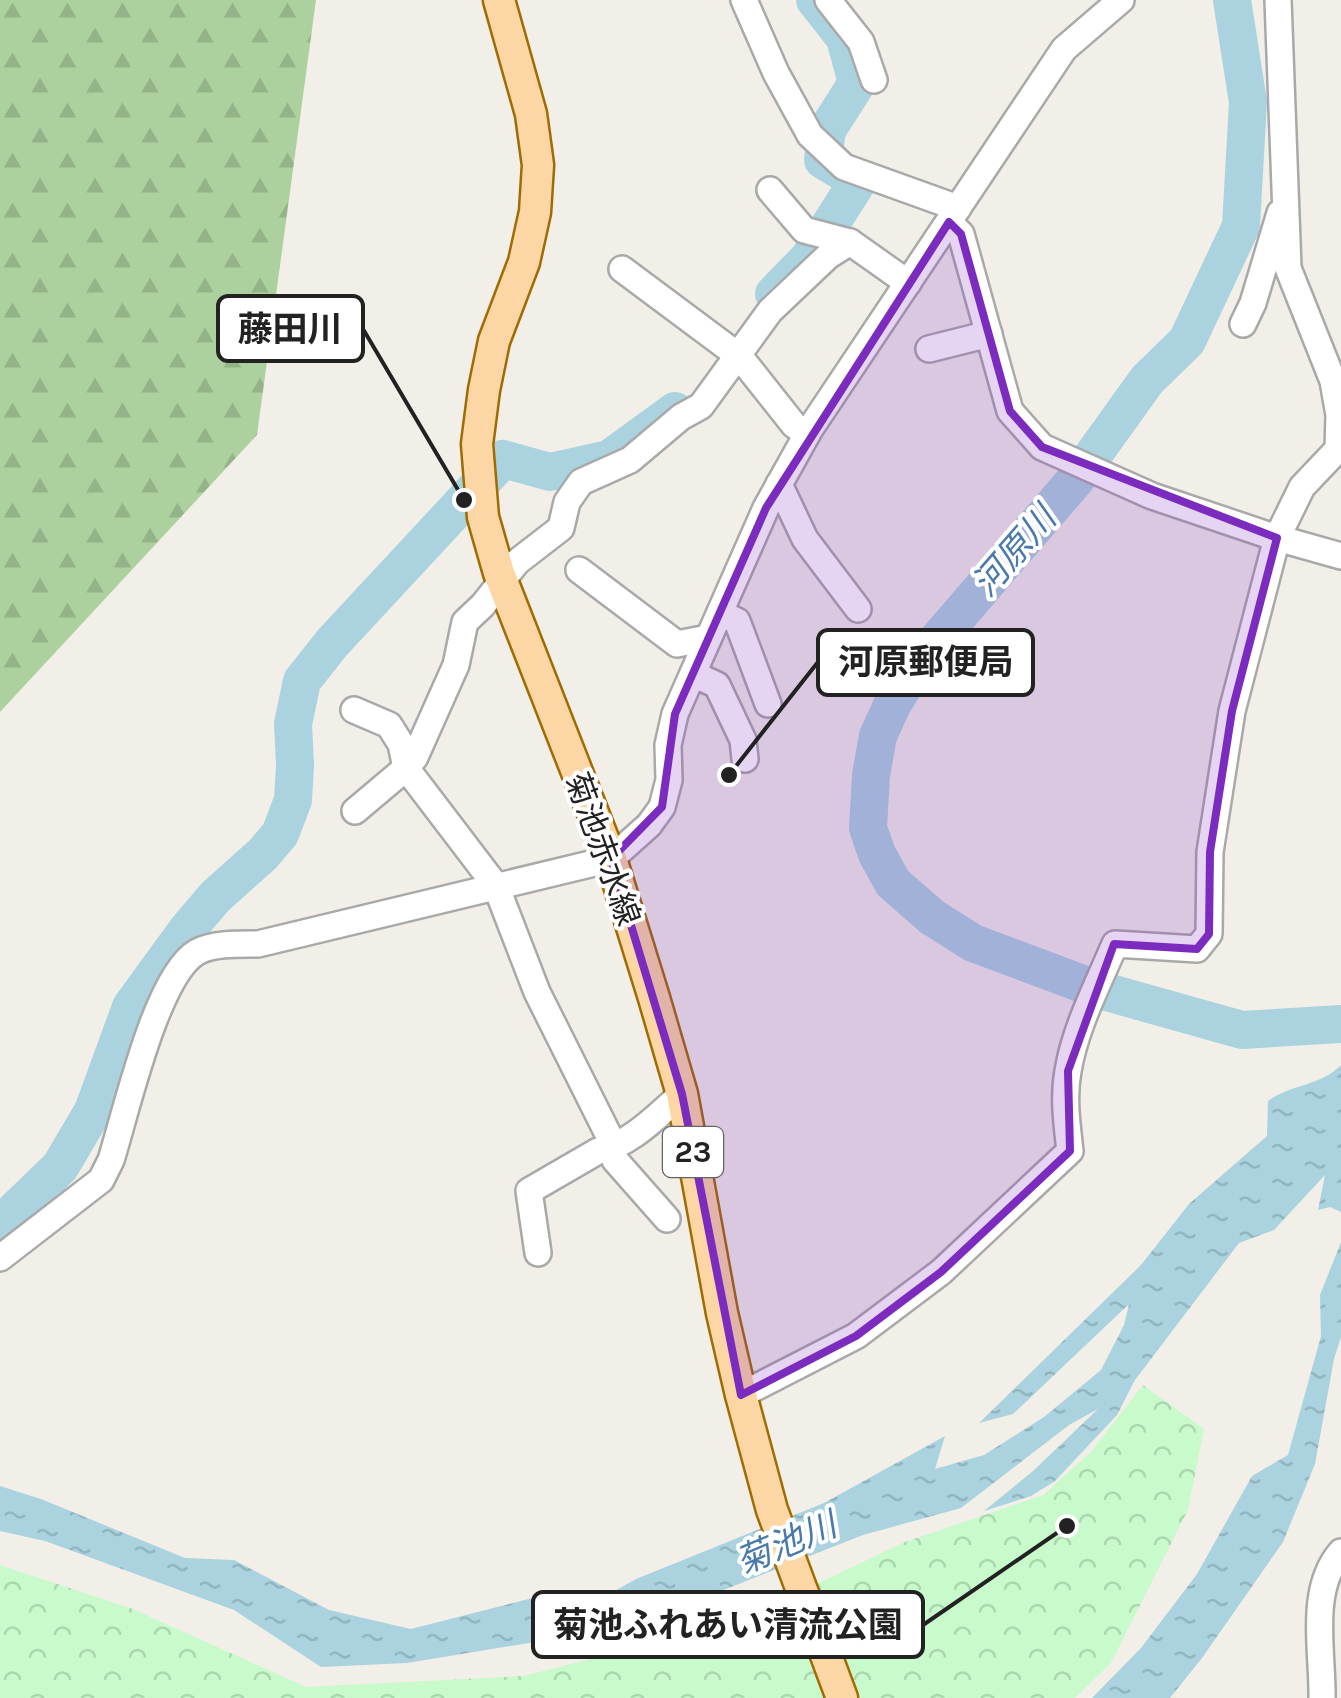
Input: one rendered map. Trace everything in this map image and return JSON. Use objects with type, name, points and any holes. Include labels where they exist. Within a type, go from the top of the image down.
[{"type":"main road","name":"菊池赤水線","points":[[498,0],[530,114],[538,165],[535,212],[524,262],[494,341],[477,444],[483,517],[502,578],[611,859],[682,1094],[722,1313],[772,1510],[842,1698]]},
{"type":"street","points":[[744,0],[776,74],[810,136],[844,166],[954,215],[1010,412],[1042,446],[1152,496],[1341,556]]},
{"type":"street","points":[[828,0],[861,42],[874,80]]},
{"type":"street","points":[[0,1258],[101,1180],[112,1160],[163,995],[177,969],[198,951],[231,944],[258,944],[611,859],[649,825],[662,807],[669,780],[668,745],[675,714],[780,484],[807,434],[1064,49],[1121,0]]},
{"type":"street","points":[[741,1395],[870,1325],[941,1272],[1070,1150],[1065,1104],[1068,1071],[1076,1040],[1115,944],[1197,950],[1209,934],[1210,852],[1232,711],[1277,538],[1302,487],[1340,450],[1333,381],[1288,268],[1278,0]]},
{"type":"street","points":[[770,190],[804,230],[850,242],[908,283]]},
{"type":"street","points":[[1243,324],[1279,214],[1287,206]]},
{"type":"street","points":[[355,811],[415,756],[456,666],[464,622],[484,604],[502,578],[561,528],[567,502],[581,482],[630,460],[681,417],[702,406],[770,311],[828,256],[850,242]]},
{"type":"street","points":[[622,269],[740,357],[794,424],[807,434]]},
{"type":"street","points":[[930,348],[989,334]]},
{"type":"street","points":[[780,484],[805,539],[858,609]]},
{"type":"street","points":[[579,570],[677,644],[708,638]]},
{"type":"street","points":[[720,613],[737,621],[768,704]]},
{"type":"street","points":[[693,674],[718,686],[743,740],[745,759]]},
{"type":"street","points":[[354,710],[388,725],[400,744],[406,768],[496,886],[536,992],[609,1136],[615,1160],[667,1219]]},
{"type":"street","points":[[538,1254],[530,1191],[598,1151],[611,1148],[648,1124],[682,1094]]},
{"type":"street","points":[[1322,1698],[1332,1669],[1319,1624],[1330,1567],[1341,1552]]},
{"type":"highlighted area","points":[[949,222],[961,234],[1010,411],[1042,447],[1277,538],[1232,711],[1210,852],[1209,934],[1197,949],[1114,944],[1068,1071],[1070,1151],[941,1272],[856,1336],[741,1395],[682,1094],[611,859],[662,807],[675,714],[766,508]]},
{"type":"green space","points":[[0,0],[316,0],[257,435],[0,712]]},
{"type":"green space","points":[[1143,1385],[1204,1429],[1188,1510],[1111,1663],[1075,1698],[0,1698],[0,1565],[133,1609],[306,1687],[524,1676],[738,1621],[905,1542],[1043,1495],[1091,1452]]},
{"type":"water","name":"菊池川","points":[[1341,1065],[1341,1212],[1330,1207],[1318,1210],[1325,1175],[1274,1230],[1239,1243],[1135,1380],[1117,1415],[1055,1481],[1031,1496],[984,1511],[1098,1409],[1069,1425],[961,1508],[863,1535],[607,1636],[541,1641],[407,1663],[321,1667],[234,1610],[45,1541],[0,1531],[0,1486],[185,1558],[234,1560],[329,1610],[411,1629],[548,1594],[535,1609],[580,1610],[636,1579],[824,1503],[945,1436],[935,1469],[984,1455],[1044,1417],[1101,1370],[1124,1325],[1129,1304],[1013,1414],[979,1423],[1141,1265],[1189,1204],[1267,1136],[1268,1101],[1324,1077]]},
{"type":"water","points":[[1341,1242],[1341,1337],[1315,1464],[1283,1542],[1170,1698],[1092,1698],[1141,1648],[1197,1574],[1252,1476],[1288,1455],[1321,1336],[1320,1295]]},
{"type":"waterway","points":[[774,294],[809,258],[858,181],[823,160],[827,130],[857,83],[845,38],[815,0]]},
{"type":"waterway","name":"河原川","points":[[1232,0],[1248,102],[1241,226],[1187,341],[1147,380],[1076,479],[922,658],[893,703],[878,736],[868,828],[893,883],[932,917],[973,943],[1096,989],[1242,1030],[1341,1024]]},
{"type":"waterway","points":[[0,1225],[60,1167],[93,1111],[131,1007],[215,897],[280,834],[293,800],[293,724],[302,681],[332,643],[503,459],[550,472],[609,459],[675,411]]},
{"type":"place","name":"藤田川","points":[[464,500]]},
{"type":"place","name":"河原郵便局","points":[[729,775]]},
{"type":"place","name":"菊池ふれあい清流公園","points":[[1067,1526]]}]
